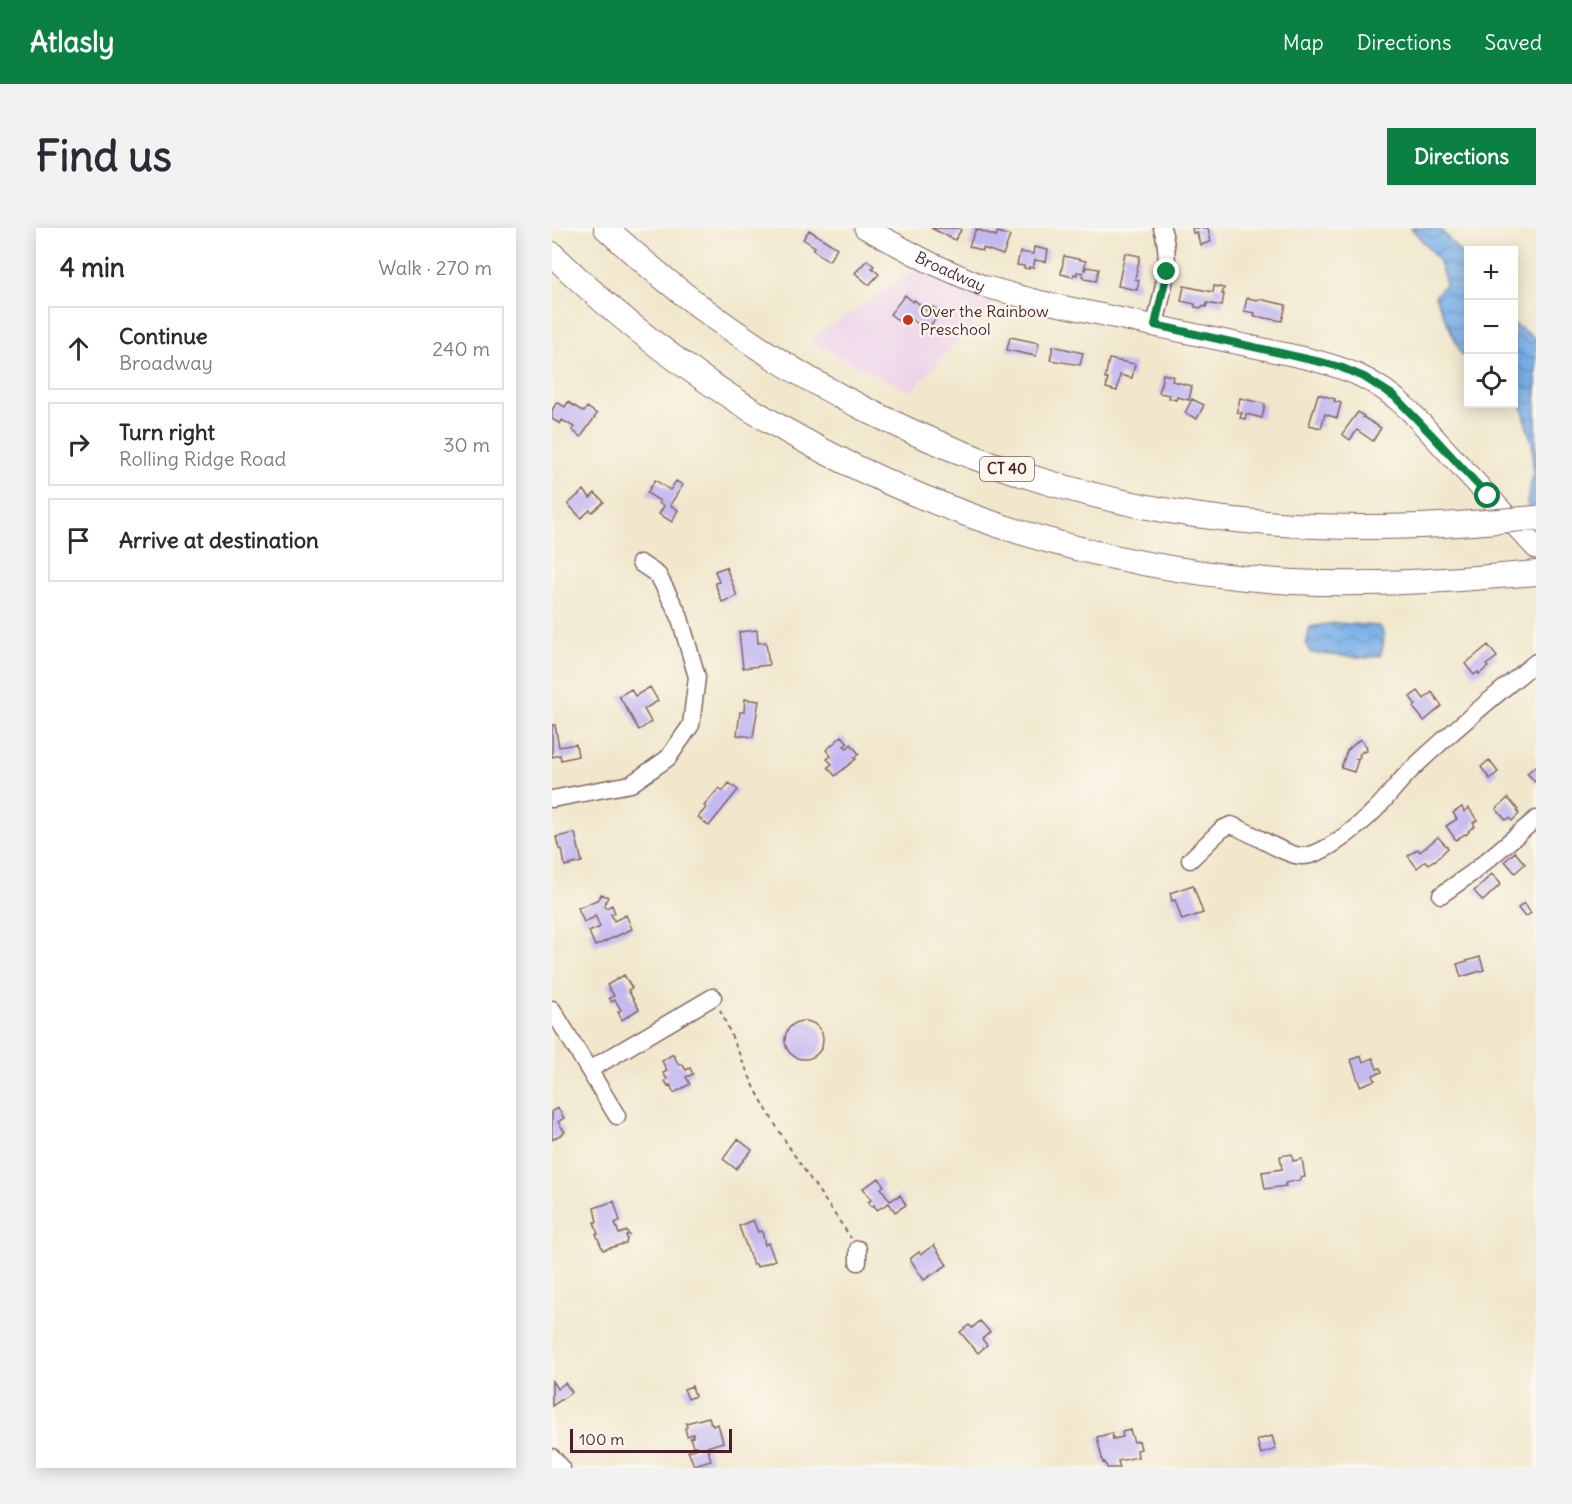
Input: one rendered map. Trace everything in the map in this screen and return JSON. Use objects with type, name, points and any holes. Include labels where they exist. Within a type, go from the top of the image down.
[{"type":"highway","name":"CT 40","points":[[606,228],[658,274],[705,311],[794,370],[885,419],[942,445],[1007,469],[1121,501],[1234,520],[1298,525],[1398,527],[1536,518]]},
{"type":"highway","points":[[552,254],[638,330],[708,382],[761,416],[876,477],[994,524],[1120,558],[1209,574],[1251,578],[1385,584],[1528,574]]},
{"type":"main road","name":"Broadway","points":[[866,228],[929,262],[983,286],[1038,301],[1325,363],[1353,372],[1394,396],[1410,411],[1536,548]]},
{"type":"street","points":[[1155,325],[1167,272],[1166,244],[1162,228]]},
{"type":"street","points":[[552,800],[632,784],[668,758],[691,725],[697,677],[679,615],[658,575],[640,563]]},
{"type":"street","points":[[1190,860],[1222,829],[1231,825],[1301,856],[1316,853],[1330,846],[1369,816],[1407,773],[1536,662]]},
{"type":"street","points":[[1442,895],[1536,819]]},
{"type":"street","points":[[589,1070],[713,997]]},
{"type":"street","points":[[552,1009],[617,1116]]},
{"type":"street","points":[[552,1457],[562,1468]]},
{"type":"path","points":[[713,997],[736,1043],[750,1078],[772,1118],[858,1256]]},
{"type":"shaded area","name":"Over the Rainbow Preschool","points":[[918,268],[996,301],[911,391],[852,364],[810,339]]},
{"type":"water","points":[[1411,228],[1439,228],[1464,256],[1464,356],[1435,296],[1446,283],[1438,259]]},
{"type":"water","points":[[1518,327],[1536,339],[1536,518],[1527,503],[1533,473],[1532,442],[1518,396]]},
{"type":"water","points":[[1335,623],[1380,626],[1384,641],[1380,656],[1365,658],[1311,653],[1306,645],[1310,627]]},
{"type":"building","points":[[931,228],[959,228],[961,230],[955,240]]},
{"type":"building","points":[[1192,228],[1208,228],[1211,242],[1200,245],[1197,232],[1193,233]]},
{"type":"building","points":[[976,229],[996,236],[998,232],[1010,236],[1003,255],[969,246]]},
{"type":"building","points":[[809,230],[837,248],[829,261],[813,250],[815,247],[803,239]]},
{"type":"building","points":[[1034,247],[1048,250],[1046,262],[1035,260],[1033,268],[1029,267],[1029,269],[1017,265],[1020,252],[1033,254]]},
{"type":"building","points":[[1125,253],[1140,256],[1135,279],[1139,280],[1137,290],[1118,286]]},
{"type":"building","points":[[1064,256],[1086,261],[1084,270],[1086,267],[1099,269],[1096,281],[1084,279],[1083,273],[1077,272],[1077,275],[1074,274],[1073,277],[1061,274]]},
{"type":"building","points":[[867,260],[879,274],[869,285],[855,273]]},
{"type":"building","points":[[1184,286],[1213,292],[1214,286],[1224,288],[1222,306],[1207,303],[1206,307],[1202,306],[1202,308],[1181,301]]},
{"type":"building","points":[[905,295],[929,312],[933,307],[940,313],[927,330],[904,314],[899,321],[890,314]]},
{"type":"building","points":[[1247,298],[1286,305],[1282,321],[1254,316],[1255,313],[1244,311]]},
{"type":"building","points":[[1010,337],[1039,343],[1036,356],[1007,350]]},
{"type":"building","points":[[1053,346],[1083,353],[1080,365],[1050,360]]},
{"type":"building","points":[[1109,359],[1135,364],[1132,378],[1120,375],[1117,391],[1106,388],[1108,379],[1105,379]]},
{"type":"building","points":[[1163,374],[1173,376],[1172,381],[1192,386],[1189,400],[1177,397],[1176,400],[1169,398],[1170,395],[1159,393]]},
{"type":"building","points":[[1318,394],[1341,403],[1337,418],[1325,414],[1321,428],[1309,425]]},
{"type":"building","points":[[1240,398],[1265,404],[1262,418],[1246,414],[1245,419],[1240,418],[1242,413],[1237,412]]},
{"type":"building","points":[[1192,399],[1204,405],[1197,419],[1185,413]]},
{"type":"building","points":[[557,402],[565,407],[568,402],[584,412],[587,407],[597,414],[581,437],[572,430],[574,427],[562,420],[560,424],[552,419],[552,410]]},
{"type":"building","points":[[1358,412],[1381,428],[1373,441],[1357,430],[1350,440],[1342,434]]},
{"type":"building","points":[[655,480],[670,490],[676,481],[683,485],[670,505],[678,510],[672,522],[659,514],[664,506],[659,503],[660,501],[647,493]]},
{"type":"building","points":[[584,490],[590,498],[595,493],[604,502],[581,518],[568,504]]},
{"type":"building","points":[[726,567],[737,596],[722,602],[715,583],[719,582],[715,571]]},
{"type":"building","points":[[757,630],[758,643],[766,642],[769,665],[743,668],[739,632]]},
{"type":"building","points":[[1488,645],[1497,657],[1486,665],[1488,667],[1474,675],[1465,664]]},
{"type":"building","points":[[650,687],[658,701],[644,709],[651,722],[639,730],[619,696],[631,689],[635,696]]},
{"type":"building","points":[[1418,691],[1424,699],[1432,692],[1442,706],[1424,721],[1413,707],[1416,705],[1410,697]]},
{"type":"building","points":[[745,699],[759,701],[753,737],[737,735],[740,712],[744,712]]},
{"type":"building","points":[[552,725],[555,725],[559,747],[576,744],[578,756],[561,760],[560,755],[552,757]]},
{"type":"building","points":[[842,736],[848,743],[844,746],[847,748],[851,744],[859,754],[835,776],[828,767],[832,764],[827,759],[831,756],[826,750]]},
{"type":"building","points":[[1360,739],[1367,747],[1367,751],[1363,751],[1360,757],[1355,758],[1358,760],[1354,772],[1341,768],[1347,751]]},
{"type":"building","points":[[1489,760],[1498,772],[1490,779],[1481,767]]},
{"type":"building","points":[[1536,766],[1536,783],[1527,773]]},
{"type":"building","points":[[729,783],[738,790],[709,826],[698,817],[719,788],[723,791]]},
{"type":"building","points":[[1508,798],[1519,814],[1512,821],[1509,818],[1506,820],[1496,809]]},
{"type":"building","points":[[1462,807],[1464,812],[1469,808],[1477,820],[1473,823],[1475,826],[1466,835],[1456,840],[1446,826],[1457,819],[1453,813]]},
{"type":"building","points":[[575,833],[582,862],[565,866],[562,849],[559,849],[556,837]]},
{"type":"building","points":[[1438,837],[1448,848],[1435,861],[1429,864],[1426,861],[1417,868],[1408,856],[1418,849],[1420,852]]},
{"type":"building","points":[[1515,852],[1525,864],[1515,873],[1505,861]]},
{"type":"building","points":[[1492,874],[1501,884],[1483,901],[1474,891]]},
{"type":"building","points":[[1193,885],[1203,913],[1182,920],[1170,893]]},
{"type":"building","points":[[601,894],[608,897],[604,905],[606,908],[612,905],[615,913],[611,914],[614,921],[626,915],[632,929],[595,946],[589,932],[600,927],[595,915],[584,922],[578,908],[599,899]]},
{"type":"building","points":[[1524,903],[1531,913],[1525,917],[1518,908]]},
{"type":"building","points":[[1480,957],[1484,970],[1461,977],[1457,964]]},
{"type":"building","points":[[624,975],[632,988],[628,990],[639,1009],[622,1020],[618,1012],[621,1010],[615,1000],[612,1002],[609,998],[614,996],[607,985]]},
{"type":"building","points":[[804,1021],[817,1027],[823,1040],[817,1053],[804,1059],[791,1053],[785,1040],[791,1027]]},
{"type":"building","points":[[673,1054],[679,1065],[682,1064],[686,1070],[690,1068],[693,1074],[686,1077],[690,1084],[674,1093],[665,1081],[667,1079],[663,1073],[667,1071],[662,1061]]},
{"type":"building","points":[[1361,1056],[1363,1062],[1373,1058],[1377,1069],[1380,1068],[1382,1072],[1373,1075],[1375,1080],[1360,1086],[1351,1060]]},
{"type":"building","points":[[558,1108],[564,1118],[558,1122],[565,1132],[552,1140],[552,1111]]},
{"type":"building","points":[[738,1139],[752,1150],[736,1169],[723,1159]]},
{"type":"building","points":[[1292,1154],[1293,1161],[1302,1159],[1305,1177],[1285,1183],[1286,1186],[1265,1189],[1262,1172],[1282,1169],[1280,1156]]},
{"type":"building","points":[[879,1178],[884,1186],[881,1188],[890,1201],[900,1195],[906,1205],[895,1212],[889,1203],[877,1210],[874,1205],[872,1207],[868,1202],[871,1200],[863,1188]]},
{"type":"building","points":[[614,1201],[620,1221],[615,1223],[619,1234],[627,1231],[629,1235],[626,1235],[626,1243],[603,1250],[596,1234],[598,1234],[594,1222],[597,1222],[594,1208]]},
{"type":"building","points":[[753,1220],[758,1232],[762,1231],[765,1245],[768,1243],[775,1260],[757,1267],[756,1264],[753,1265],[739,1226]]},
{"type":"building","points":[[934,1245],[947,1265],[924,1280],[910,1259]]},
{"type":"building","points":[[980,1321],[990,1332],[982,1339],[987,1345],[978,1353],[960,1332],[969,1325],[972,1328]]},
{"type":"building","points":[[552,1381],[557,1389],[565,1383],[572,1392],[552,1406]]},
{"type":"building","points":[[692,1386],[695,1396],[688,1399],[684,1389]]},
{"type":"building","points":[[709,1417],[713,1426],[718,1424],[723,1442],[707,1447],[711,1460],[694,1465],[688,1451],[696,1449],[696,1446],[693,1446],[690,1438],[693,1434],[687,1436],[686,1423]]},
{"type":"building","points":[[1130,1430],[1134,1442],[1139,1441],[1141,1449],[1137,1450],[1138,1457],[1118,1461],[1120,1468],[1107,1468],[1105,1462],[1103,1463],[1097,1437],[1112,1433],[1113,1439],[1123,1437],[1122,1432]]},
{"type":"building","points":[[1272,1436],[1276,1449],[1261,1454],[1257,1440]]},
{"type":"place","name":"Over the Rainbow Preschool","points":[[908,320]]},
{"type":"route","points":[[1167,272],[1155,325],[1325,363],[1364,377],[1394,396],[1410,411],[1488,496]]}]
